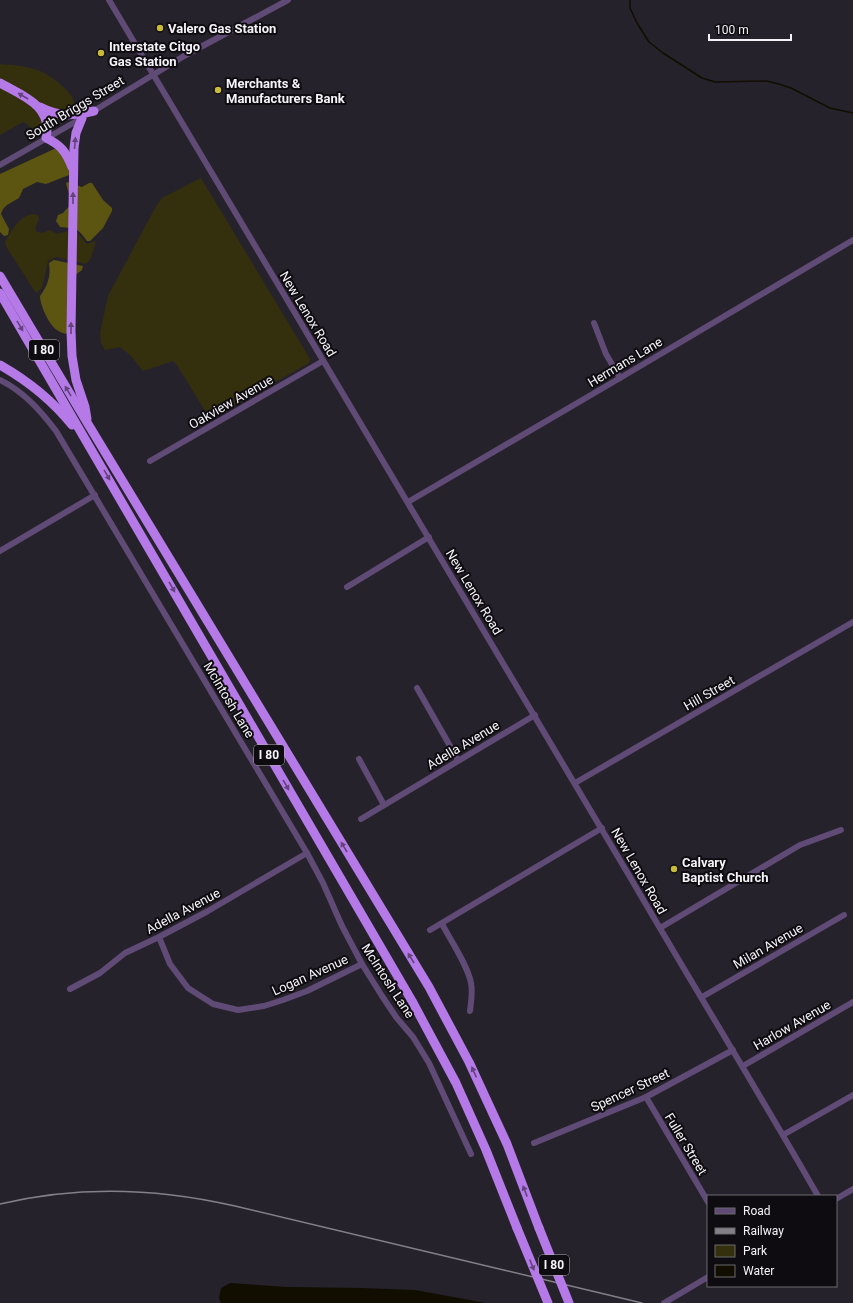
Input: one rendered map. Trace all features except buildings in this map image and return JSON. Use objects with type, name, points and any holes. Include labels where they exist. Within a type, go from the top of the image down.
[{"type":"highway","points":[[0,83],[51,113],[60,115],[81,114],[94,111]]},
{"type":"highway","points":[[40,107],[46,119],[48,130],[46,138],[56,143],[65,151],[73,168]]},
{"type":"highway","points":[[82,118],[74,140],[71,331],[72,356],[76,380],[85,407],[88,424]]},
{"type":"highway","name":"I 80","points":[[0,276],[429,987],[469,1062],[507,1144],[569,1303]]},
{"type":"highway","name":"I 80","points":[[0,293],[412,1001],[456,1082],[486,1150],[548,1303]]},
{"type":"highway","points":[[0,365],[24,380],[57,406],[94,453]]},
{"type":"street","name":"New Lenox Road","points":[[109,0],[602,828],[817,1195]]},
{"type":"street","name":"South Briggs Street","points":[[0,166],[94,111],[153,74],[219,36],[288,0]]},
{"type":"street","name":"Hermans Lane","points":[[408,502],[853,240]]},
{"type":"street","points":[[594,323],[606,354],[620,378]]},
{"type":"street","name":"Oakview Avenue","points":[[150,462],[323,361]]},
{"type":"street","name":"McIntosh Lane","points":[[0,380],[23,395],[41,411],[56,431],[95,495],[307,853],[362,964],[396,1017],[413,1037],[428,1062],[471,1154]]},
{"type":"street","points":[[0,551],[95,495]]},
{"type":"street","points":[[347,587],[429,538]]},
{"type":"street","name":"Hill Street","points":[[575,783],[853,622]]},
{"type":"street","points":[[417,688],[458,760]]},
{"type":"street","name":"Adella Avenue","points":[[361,819],[535,715]]},
{"type":"street","points":[[359,759],[384,805]]},
{"type":"street","points":[[430,930],[602,828]]},
{"type":"street","points":[[660,928],[800,845],[841,830]]},
{"type":"street","name":"Adella Avenue","points":[[70,989],[100,973],[125,953],[208,911],[307,853]]},
{"type":"street","name":"Milan Avenue","points":[[702,997],[844,915]]},
{"type":"street","points":[[442,924],[467,971],[471,982],[472,993],[470,1011]]},
{"type":"street","name":"Logan Avenue","points":[[159,936],[170,964],[188,988],[213,1004],[238,1010],[264,1006],[283,1000],[307,991],[362,964]]},
{"type":"street","name":"Harlow Avenue","points":[[743,1066],[853,1002]]},
{"type":"street","name":"Spencer Street","points":[[534,1144],[646,1097],[733,1050]]},
{"type":"street","points":[[783,1135],[853,1095]]},
{"type":"street","name":"Fuller Street","points":[[646,1097],[707,1200]]},
{"type":"street","points":[[837,1198],[853,1189]]},
{"type":"street","points":[[664,1303],[707,1278]]},
{"type":"green space","points":[[0,64],[30,68],[40,71],[57,81],[73,98],[74,104],[72,111],[48,127],[42,129],[33,130],[23,122],[0,135]]},
{"type":"green space","points":[[201,178],[310,359],[309,363],[210,419],[177,365],[173,361],[143,371],[131,356],[120,347],[105,350],[101,343],[100,333],[108,296],[155,208],[162,198]]},
{"type":"green space","points":[[31,214],[38,215],[39,219],[35,229],[37,232],[43,233],[49,230],[57,234],[72,230],[77,232],[87,244],[96,241],[91,258],[86,264],[56,257],[48,261],[42,288],[36,293],[7,248],[5,242],[18,222]]},
{"type":"shaded area","points":[[54,149],[58,149],[71,172],[69,175],[46,184],[37,182],[23,189],[19,198],[3,209],[1,214],[9,229],[8,235],[4,236],[0,232],[0,174]]},
{"type":"shaded area","points":[[67,182],[82,187],[92,183],[103,200],[112,208],[112,211],[103,228],[90,241],[87,241],[79,231],[60,227],[56,221],[58,215],[63,213],[72,203],[66,184]]},
{"type":"shaded area","points":[[54,260],[83,266],[82,270],[70,279],[68,332],[66,334],[58,331],[51,324],[40,300],[40,296],[45,288],[50,272],[49,263]]},
{"type":"water","points":[[230,1283],[287,1287],[415,1290],[486,1303],[221,1303],[219,1298],[221,1288]]},
{"type":"waterway","points":[[630,0],[630,8],[637,23],[649,42],[663,53],[702,78],[715,82],[766,81],[779,84],[791,88],[830,108],[853,113]]},
{"type":"railway","points":[[0,1204],[59,1194],[89,1192],[118,1191],[176,1195],[235,1206],[642,1303]]},
{"type":"place","name":"Valero Gas Station","points":[[160,28]]},
{"type":"place","name":"Interstate Citgo Gas Station","points":[[101,53]]},
{"type":"place","name":"Merchants & Manufacturers Bank","points":[[218,90]]},
{"type":"place","name":"Calvary Baptist Church","points":[[674,869]]}]
